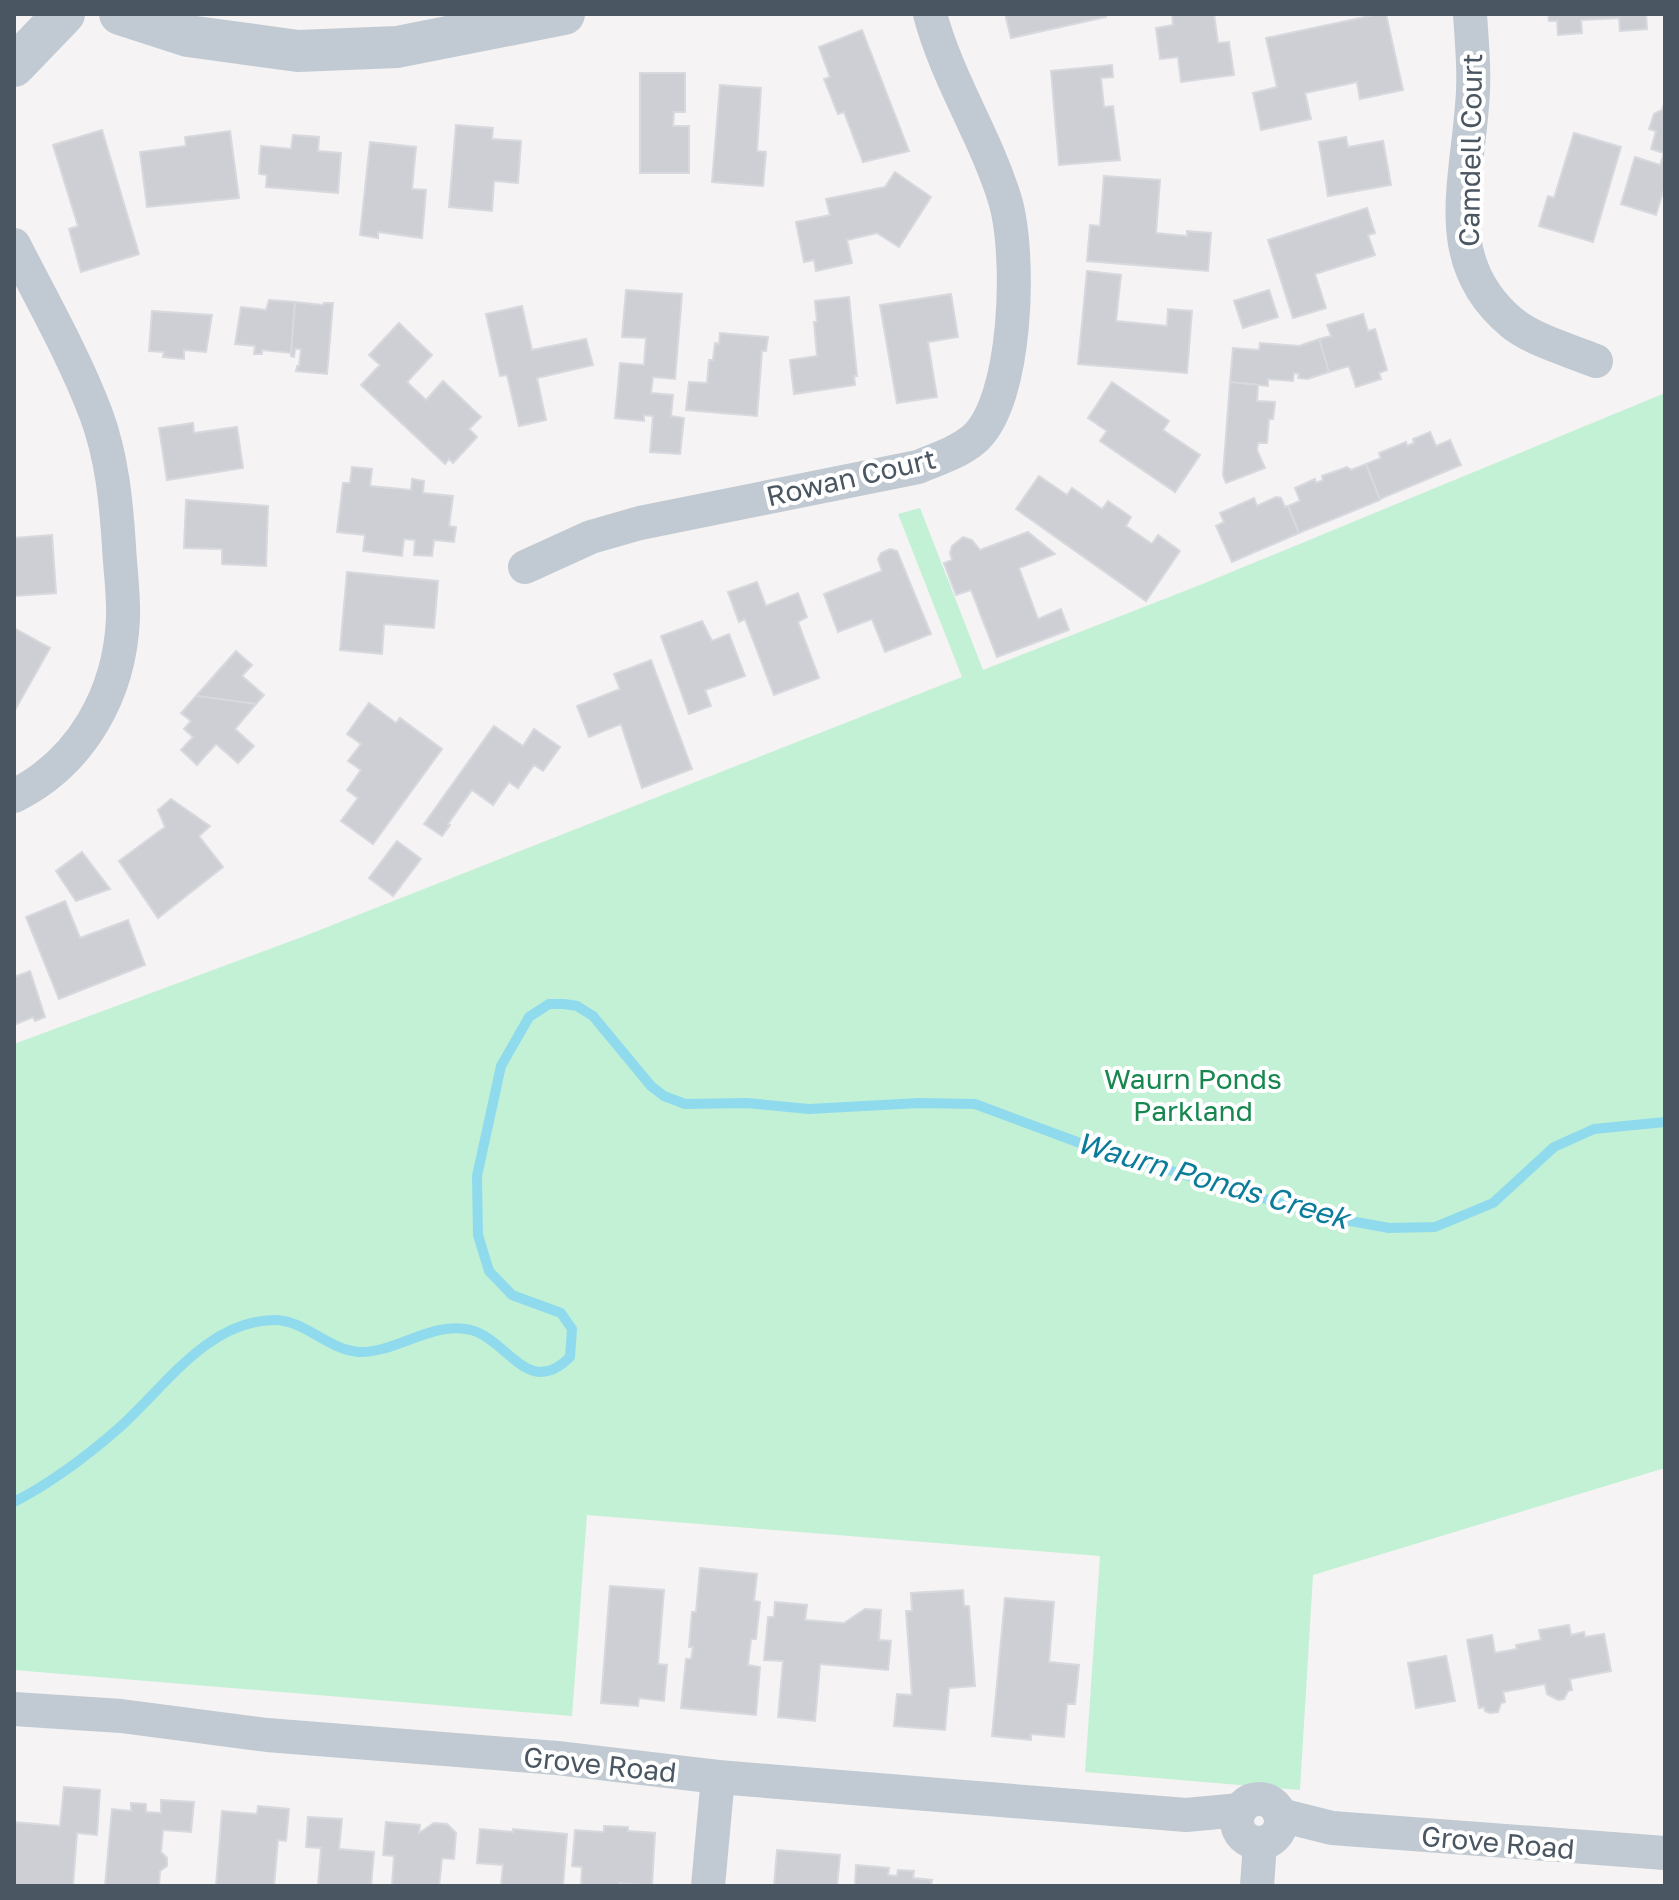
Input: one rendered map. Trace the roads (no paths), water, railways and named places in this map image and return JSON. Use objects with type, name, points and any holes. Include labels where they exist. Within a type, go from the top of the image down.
[{"type":"street","points":[[14,66],[64,14]]},
{"type":"street","points":[[120,14],[188,36],[298,51],[397,47],[564,14]]},
{"type":"street","name":"Rowan Court","points":[[525,567],[591,537],[640,523],[918,467],[948,455],[974,439],[992,415],[1004,381],[1011,329],[1012,233],[1005,200],[930,14]]},
{"type":"street","name":"Camdell Court","points":[[1470,14],[1473,102],[1463,203],[1463,235],[1468,263],[1486,296],[1514,324],[1554,345],[1596,361]]},
{"type":"street","points":[[14,245],[97,415],[113,472],[123,618],[118,659],[108,697],[85,738],[56,768],[14,796]]},
{"type":"street","name":"Grove Road","points":[[14,1709],[121,1716],[267,1735],[557,1758],[718,1777],[1186,1815],[1259,1827],[1332,1828],[1665,1853]]},
{"type":"street","points":[[708,1886],[718,1777]]},
{"type":"street","points":[[1257,1886],[1259,1827]]},
{"type":"waterway","name":"Waurn Ponds Creek","points":[[14,1502],[55,1478],[94,1449],[208,1344],[250,1323],[285,1321],[337,1346],[359,1352],[387,1348],[443,1329],[471,1330],[496,1344],[530,1370],[542,1372],[555,1368],[570,1357],[572,1329],[561,1313],[512,1295],[489,1271],[478,1235],[477,1176],[501,1066],[529,1017],[549,1004],[577,1006],[593,1016],[651,1086],[664,1096],[685,1104],[747,1103],[809,1109],[919,1103],[975,1104],[1088,1146],[1323,1216],[1389,1228],[1435,1227],[1493,1203],[1554,1147],[1594,1129],[1665,1122]]},
{"type":"park label","name":"Waurn Ponds Parkland","points":[[1193,1094]]}]
